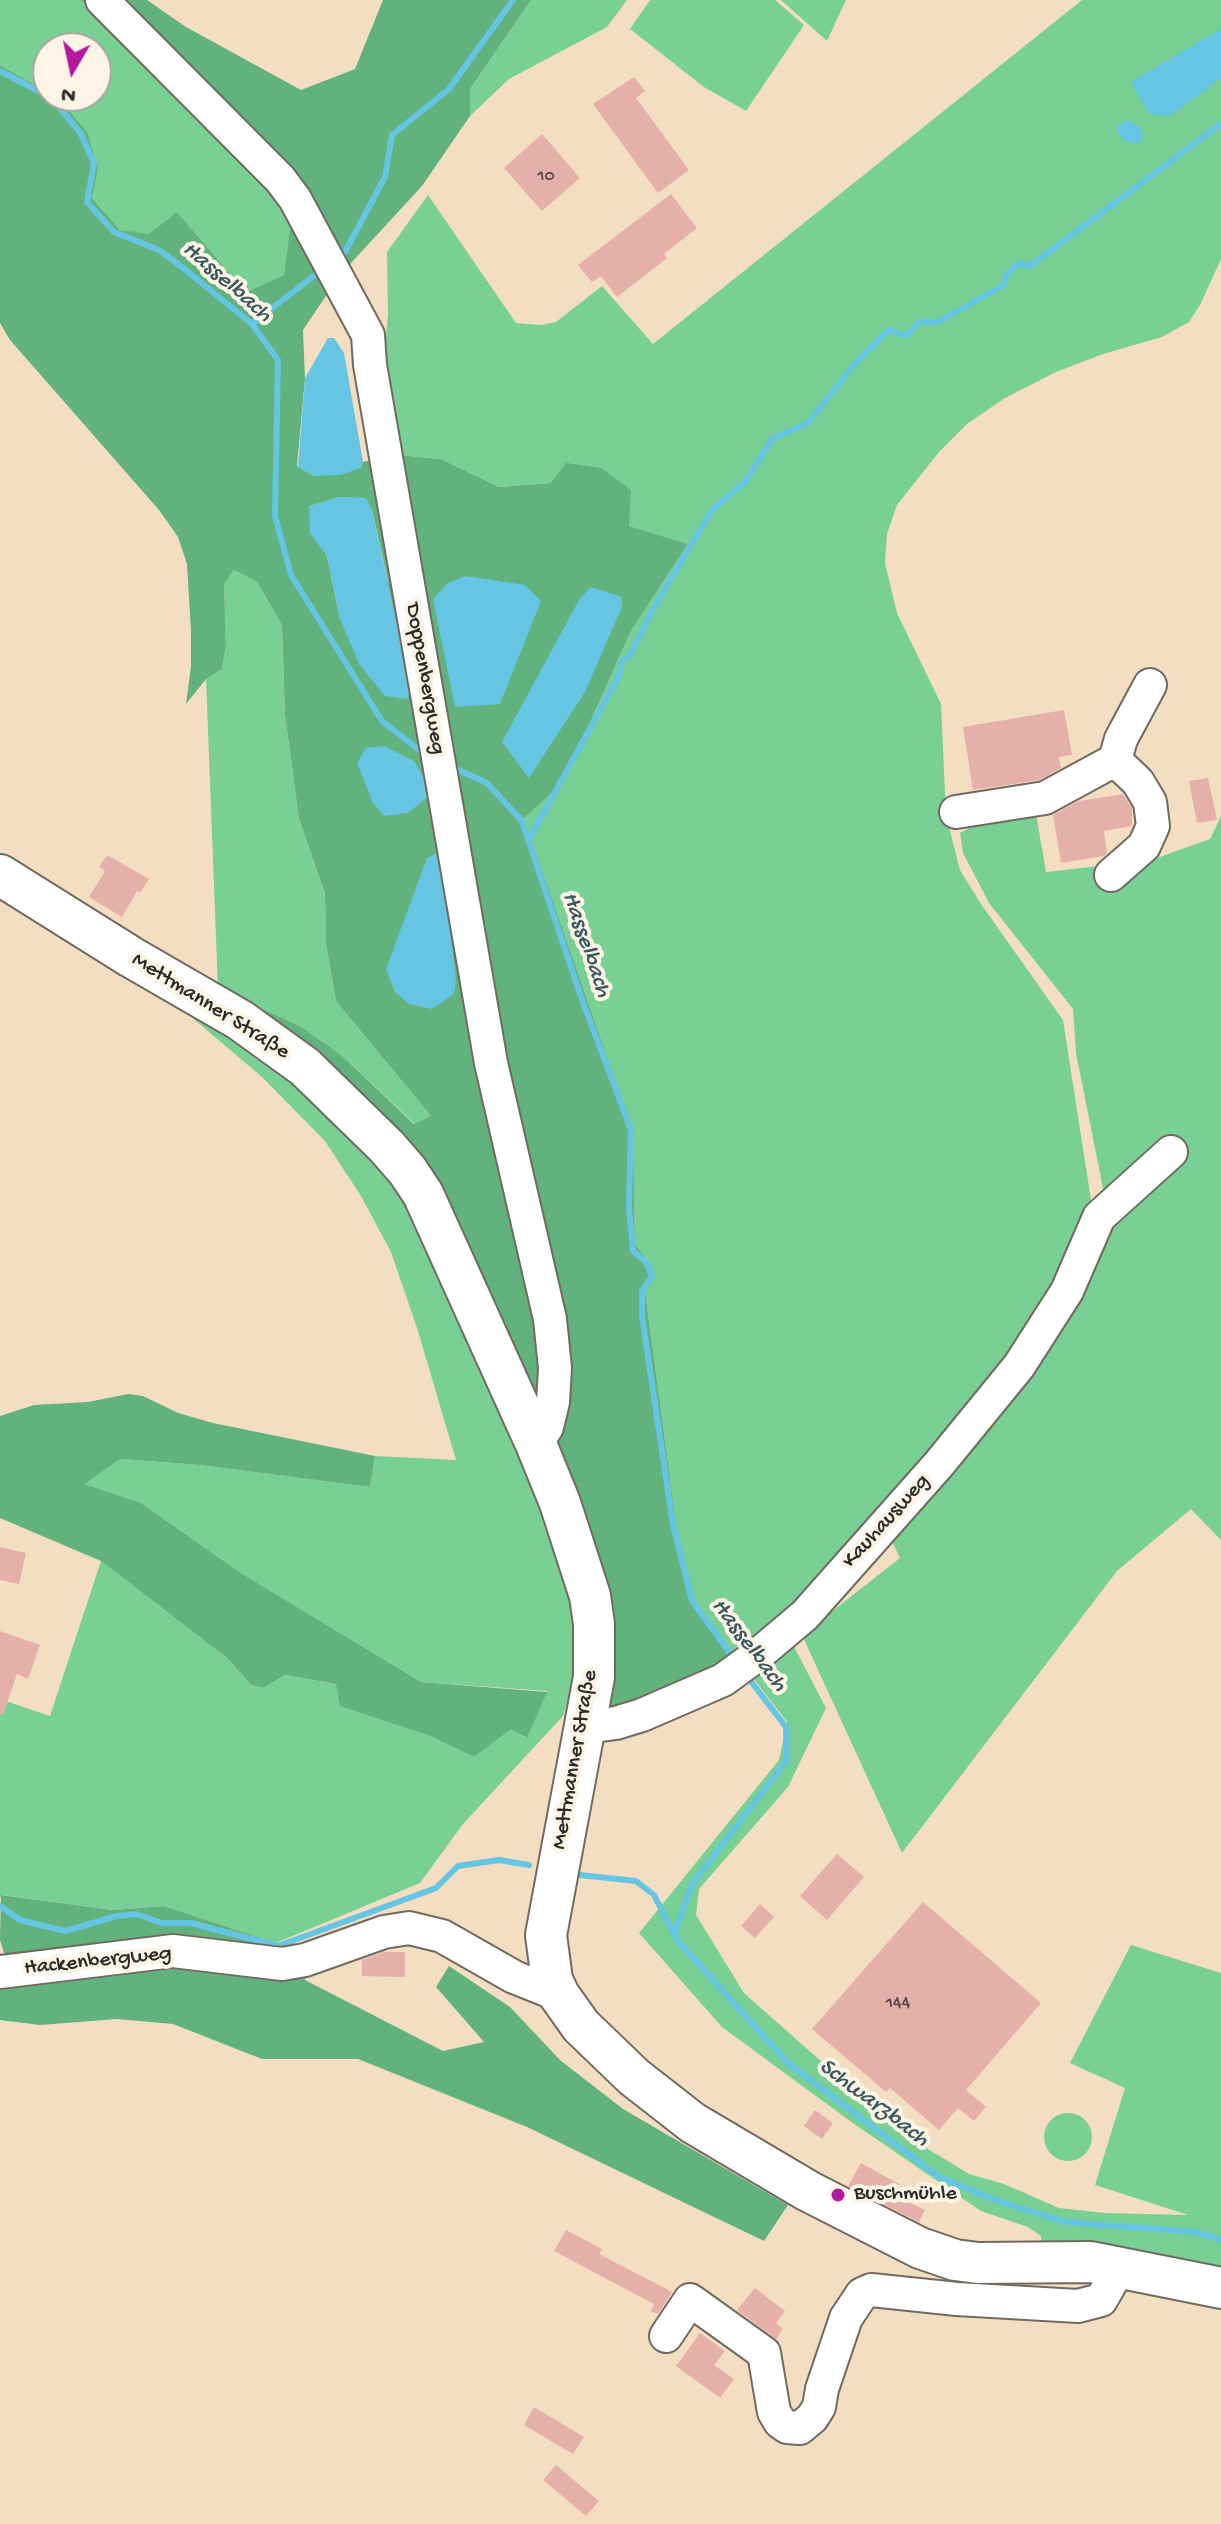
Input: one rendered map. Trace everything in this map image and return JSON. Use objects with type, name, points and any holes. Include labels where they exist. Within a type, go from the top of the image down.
[{"type":"main road","name":"Mettmanner Straße","points":[[0,875],[131,957],[240,1020],[278,1047],[337,1096],[386,1146],[423,1194],[536,1444],[560,1503],[590,1596],[595,1651],[586,1727],[557,1864],[546,1935],[549,1966],[559,1995],[581,2026],[676,2111],[808,2191],[920,2248],[955,2260],[978,2263],[1071,2261],[1120,2267],[1221,2288]]},
{"type":"street","name":"Doppenbergweg","points":[[102,0],[280,179],[295,199],[368,335],[370,365],[491,1063],[550,1319],[555,1368],[553,1402],[547,1427],[536,1444]]},
{"type":"street","points":[[956,812],[1045,798],[1115,760],[1121,739],[1150,685]]},
{"type":"street","points":[[1111,875],[1144,846],[1153,826],[1150,802],[1138,782],[1115,760]]},
{"type":"street","name":"Kauhausweg","points":[[586,1727],[642,1715],[723,1680],[805,1615],[939,1464],[1019,1366],[1067,1291],[1099,1217],[1171,1152]]},
{"type":"street","name":"Hackenbergweg","points":[[0,1972],[173,1951],[282,1964],[305,1960],[384,1932],[409,1928],[442,1936],[514,1977],[559,1995]]},
{"type":"street","points":[[666,2336],[690,2300],[764,2353],[774,2412],[787,2427],[800,2428],[819,2407],[846,2318],[862,2294],[871,2290],[1078,2306],[1101,2300],[1120,2267]]},
{"type":"green space","points":[[0,0],[80,0],[295,199],[284,275],[246,292],[177,212],[149,235],[120,230],[92,198],[98,170],[67,112],[112,112],[112,32],[32,32],[32,83],[0,65]]},
{"type":"green space","points":[[80,0],[147,0],[186,27],[301,90],[355,69],[383,0],[531,0],[470,89],[470,116],[422,186],[340,275],[303,330],[305,378],[297,466],[314,476],[360,468],[363,462],[398,455],[441,459],[499,487],[551,483],[566,463],[601,468],[631,490],[629,526],[688,544],[631,631],[563,783],[524,818],[633,1131],[635,1244],[652,1266],[645,1291],[677,1530],[695,1600],[713,1629],[739,1660],[656,1700],[611,1708],[605,1700],[438,1195],[218,989],[300,1026],[340,1054],[414,1124],[431,1116],[336,1001],[326,944],[325,894],[299,819],[285,715],[282,625],[257,582],[234,570],[224,584],[226,645],[222,669],[206,679],[186,704],[191,631],[187,564],[178,537],[159,510],[10,340],[0,323],[0,65],[32,83],[32,112],[70,112],[88,134],[98,170],[92,198],[120,230],[149,234],[177,212],[246,292],[284,275],[294,199]],"holes":[[[340,497],[366,499],[372,510],[388,581],[340,619],[327,556],[310,506]]]},
{"type":"green space","points":[[531,0],[627,0],[607,27],[509,79],[470,116],[470,89]]},
{"type":"green space","points":[[650,0],[775,0],[804,25],[746,111],[704,87],[630,29]]},
{"type":"green space","points":[[781,0],[846,0],[827,41]]},
{"type":"green space","points":[[1082,0],[1221,0],[1221,259],[1189,322],[1162,337],[1056,372],[1005,398],[967,424],[939,452],[897,505],[887,534],[885,563],[897,613],[941,704],[946,815],[960,870],[1063,1020],[1091,1215],[1038,1324],[849,1556],[739,1660],[713,1629],[695,1600],[677,1530],[645,1291],[652,1266],[635,1244],[633,1131],[524,818],[563,783],[631,631],[688,544],[628,526],[551,483],[499,487],[441,459],[398,455],[382,381],[388,314],[387,252],[428,195],[516,323],[542,325],[556,322],[602,286],[653,344]]},
{"type":"green space","points":[[234,570],[257,582],[282,625],[285,715],[299,819],[325,895],[326,944],[336,1001],[431,1116],[415,1124],[340,1054],[300,1026],[218,989],[206,679],[222,669],[226,645],[224,584]]},
{"type":"green space","points":[[1036,814],[1046,872],[1107,865],[1129,868],[1210,839],[1221,816],[1221,1540],[1191,1509],[1117,1571],[902,1853],[802,1635],[900,1558],[887,1531],[970,1441],[1104,1193],[1076,1053],[1073,1009],[989,903],[963,853],[960,833],[984,820]]},
{"type":"green space","points":[[149,981],[282,1068],[405,1189],[542,1500],[580,1621],[571,1690],[563,1716],[463,1824],[420,1883],[276,1943],[164,1906],[113,1910],[2,1895],[0,1898],[0,1699],[50,1716],[101,1561],[227,1658],[251,1685],[263,1688],[285,1675],[336,1684],[474,1757],[511,1728],[526,1738],[547,1691],[421,1682],[241,1573],[141,1503],[85,1484],[120,1459],[200,1465],[370,1487],[375,1456],[456,1460],[391,1252],[361,1196],[325,1141],[262,1077]]},
{"type":"green space","points":[[128,1394],[143,1396],[178,1413],[213,1423],[375,1456],[370,1487],[200,1465],[120,1459],[85,1484],[141,1503],[241,1573],[421,1682],[547,1692],[527,1738],[511,1729],[474,1757],[431,1736],[340,1706],[336,1684],[285,1675],[263,1688],[251,1685],[227,1658],[101,1561],[0,1518],[0,1416],[34,1405],[88,1402]]},
{"type":"green space","points":[[791,1641],[826,1708],[788,1787],[699,1889],[696,1915],[744,1993],[902,2133],[969,2174],[1004,2184],[1059,2208],[1105,2213],[1188,2215],[1095,2185],[1125,2088],[1070,2063],[1131,1945],[1221,1973],[1221,2282],[1042,2255],[1041,2236],[1028,2227],[981,2211],[850,2121],[722,2027],[639,1933],[779,1760],[787,1722],[750,1674]]},
{"type":"green space","points":[[1,1895],[113,1910],[164,1906],[276,1943],[315,1952],[305,1980],[443,2051],[484,2042],[436,1987],[449,1966],[510,2007],[560,2060],[623,2109],[788,2205],[764,2241],[527,2127],[358,2059],[262,2059],[173,2024],[117,2019],[40,2025],[0,2020],[0,1969],[9,1969],[0,1940]]},
{"type":"green space","points":[[1068,2113],[1085,2120],[1092,2137],[1085,2154],[1068,2161],[1051,2154],[1044,2137],[1051,2120]]},
{"type":"water","points":[[1221,29],[1221,78],[1173,114],[1149,114],[1131,82]]},
{"type":"water","points":[[1126,120],[1140,127],[1143,137],[1139,143],[1128,143],[1119,135],[1117,127]]},
{"type":"water","points":[[328,338],[334,338],[344,353],[363,462],[360,468],[341,475],[314,476],[298,467],[305,378]]},
{"type":"water","points":[[340,497],[366,498],[372,510],[411,688],[407,699],[385,696],[359,664],[340,619],[327,556],[310,533],[309,506]]},
{"type":"water","points":[[465,576],[525,585],[541,601],[500,704],[455,707],[433,599],[448,583]]},
{"type":"water","points":[[591,587],[622,597],[622,607],[585,692],[529,778],[502,742],[580,598]]},
{"type":"water","points":[[384,746],[414,761],[429,786],[430,795],[408,813],[384,816],[373,803],[357,763],[366,748]]},
{"type":"water","points":[[440,855],[449,888],[456,980],[454,994],[432,1009],[409,1004],[395,992],[386,969],[427,858]]},
{"type":"building","points":[[634,77],[645,91],[636,98],[689,170],[658,193],[593,104]]},
{"type":"building","points":[[542,134],[580,178],[542,211],[504,168]]},
{"type":"building","points":[[671,194],[697,228],[664,254],[667,258],[617,297],[601,276],[592,282],[578,265]]},
{"type":"building","points":[[1064,710],[1072,755],[1059,757],[1061,768],[1039,780],[973,790],[963,727]]},
{"type":"building","points":[[1208,778],[1217,820],[1197,823],[1189,781]]},
{"type":"building","points":[[1123,794],[1132,808],[1132,826],[1104,831],[1107,853],[1104,856],[1061,863],[1053,815],[1079,801]]},
{"type":"building","points":[[107,855],[149,879],[140,893],[137,891],[122,917],[89,897],[105,871],[99,867]]},
{"type":"building","points":[[0,1547],[26,1553],[19,1584],[0,1580]]},
{"type":"building","points":[[0,1631],[40,1645],[28,1679],[17,1674],[3,1715],[0,1714]]},
{"type":"building","points":[[837,1854],[864,1877],[827,1920],[800,1896]]},
{"type":"building","points":[[923,1902],[1041,2003],[966,2090],[986,2107],[974,2121],[958,2108],[939,2130],[890,2088],[886,2092],[812,2029]]},
{"type":"building","points":[[760,1904],[774,1917],[755,1938],[741,1926]]},
{"type":"building","points":[[384,1952],[405,1952],[405,1977],[362,1976],[362,1960]]},
{"type":"building","points":[[815,2110],[833,2123],[822,2139],[804,2126]]},
{"type":"building","points":[[861,2163],[899,2184],[893,2195],[925,2210],[919,2222],[848,2186]]},
{"type":"building","points":[[566,2230],[602,2249],[599,2254],[672,2292],[658,2314],[651,2311],[654,2304],[554,2251]]},
{"type":"building","points":[[755,2288],[785,2311],[776,2323],[783,2329],[776,2339],[737,2310]]},
{"type":"building","points":[[700,2333],[725,2351],[714,2365],[734,2379],[720,2398],[676,2366]]},
{"type":"building","points":[[534,2407],[584,2437],[573,2454],[524,2425]]},
{"type":"building","points":[[556,2465],[599,2501],[586,2516],[543,2480]]},
{"type":"waterway","points":[[345,252],[385,177],[392,135],[449,89],[513,0]]},
{"type":"waterway","name":"Hasselbach","points":[[0,71],[52,98],[81,134],[94,163],[87,202],[114,232],[159,250],[182,267],[252,324],[278,360],[275,516],[291,575],[382,721],[427,756]]},
{"type":"waterway","points":[[528,841],[619,676],[621,662],[630,656],[653,609],[712,510],[745,482],[772,439],[808,423],[858,360],[889,330],[906,336],[919,322],[938,322],[1004,285],[1006,275],[1019,263],[1030,266],[1221,124]]},
{"type":"waterway","points":[[252,324],[320,271]]},
{"type":"waterway","name":"Hasselbach","points":[[452,767],[487,783],[522,821],[581,997],[631,1130],[629,1207],[633,1251],[646,1262],[652,1276],[642,1291],[642,1316],[673,1525],[692,1601],[735,1660]]},
{"type":"waterway","name":"Hasselbach","points":[[674,1935],[692,1884],[787,1760],[786,1727],[746,1675]]},
{"type":"waterway","name":"Schwarzbach","points":[[0,1906],[20,1920],[65,1931],[117,1916],[136,1914],[162,1923],[191,1923],[278,1946],[436,1888],[458,1866],[499,1860],[529,1865]]},
{"type":"waterway","name":"Schwarzbach","points":[[580,1875],[636,1881],[654,1895],[677,1940],[788,2063],[939,2177],[998,2201],[1065,2222],[1195,2232],[1221,2240]]},
{"type":"place","name":"Buschmühle","points":[[838,2195]]}]
